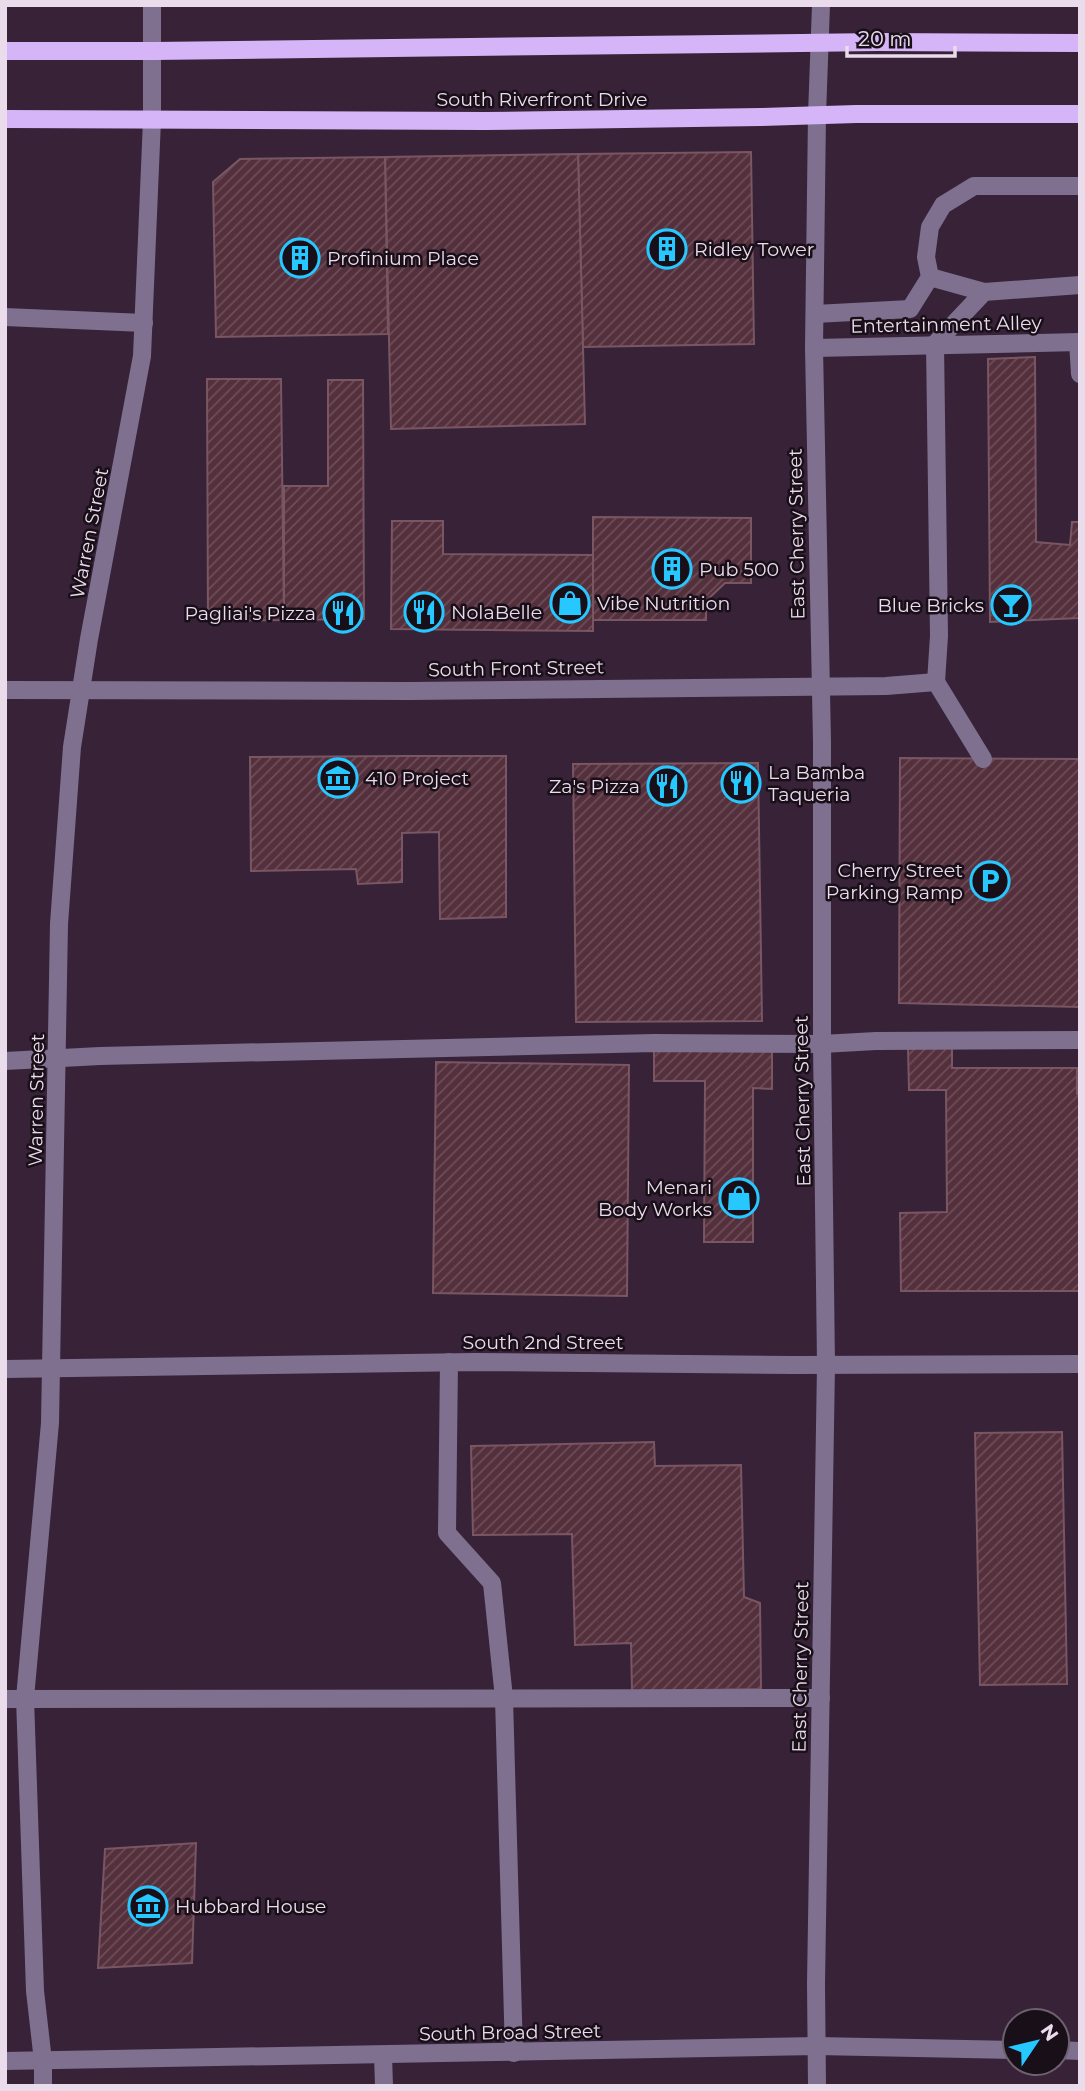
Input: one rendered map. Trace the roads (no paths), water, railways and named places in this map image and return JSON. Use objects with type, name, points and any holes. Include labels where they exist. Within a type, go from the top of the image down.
[{"type":"main road","points":[[5,51],[1080,43]]},
{"type":"main road","name":"South Riverfront Drive","points":[[5,119],[486,121],[1080,114]]},
{"type":"street","name":"Warren Street","points":[[43,2086],[35,1991],[24,1698],[50,1423],[59,924],[72,747],[140,370],[152,120],[152,5]]},
{"type":"street","name":"East Cherry Street","points":[[817,2086],[826,1365],[822,741],[814,348],[821,5]]},
{"type":"street","points":[[815,314],[910,309],[930,276],[926,257],[930,228],[943,205],[974,186],[1080,186]]},
{"type":"street","points":[[930,276],[984,292],[1080,285]]},
{"type":"street","points":[[983,759],[936,682],[939,636],[935,344],[984,292]]},
{"type":"street","points":[[5,317],[144,323]]},
{"type":"street","points":[[1079,342],[1080,374]]},
{"type":"street","name":"Entertainment Alley","points":[[814,348],[1079,342]]},
{"type":"street","name":"South Front Street","points":[[5,690],[410,691],[886,686],[936,682]]},
{"type":"street","points":[[5,1061],[100,1056],[654,1043],[822,1044],[876,1041],[1080,1040]]},
{"type":"street","points":[[449,1362],[446,1533],[492,1583],[504,1698],[514,2053]]},
{"type":"street","name":"South 2nd Street","points":[[5,1369],[449,1362],[1080,1364]]},
{"type":"street","points":[[5,1699],[821,1698]]},
{"type":"street","name":"South Broad Street","points":[[5,2061],[817,2046],[1001,2050]]},
{"type":"street","points":[[383,2055],[384,2086]]},
{"type":"place","name":"Ridley Tower","points":[[667,249]]},
{"type":"place","name":"Profinium Place","points":[[300,258]]},
{"type":"place","name":"Pub 500","points":[[672,569]]},
{"type":"place","name":"Vibe Nutrition","points":[[570,603]]},
{"type":"place","name":"Blue Bricks","points":[[1011,605]]},
{"type":"place","name":"NolaBelle","points":[[424,612]]},
{"type":"place","name":"Pagliai's Pizza","points":[[343,613]]},
{"type":"place","name":"410 Project","points":[[338,778]]},
{"type":"place","name":"La Bamba Taqueria","points":[[741,783]]},
{"type":"place","name":"Za's Pizza","points":[[667,786]]},
{"type":"place","name":"Cherry Street Parking Ramp","points":[[990,881]]},
{"type":"place","name":"Menari Body Works","points":[[739,1198]]},
{"type":"place","name":"Hubbard House","points":[[148,1906]]}]
